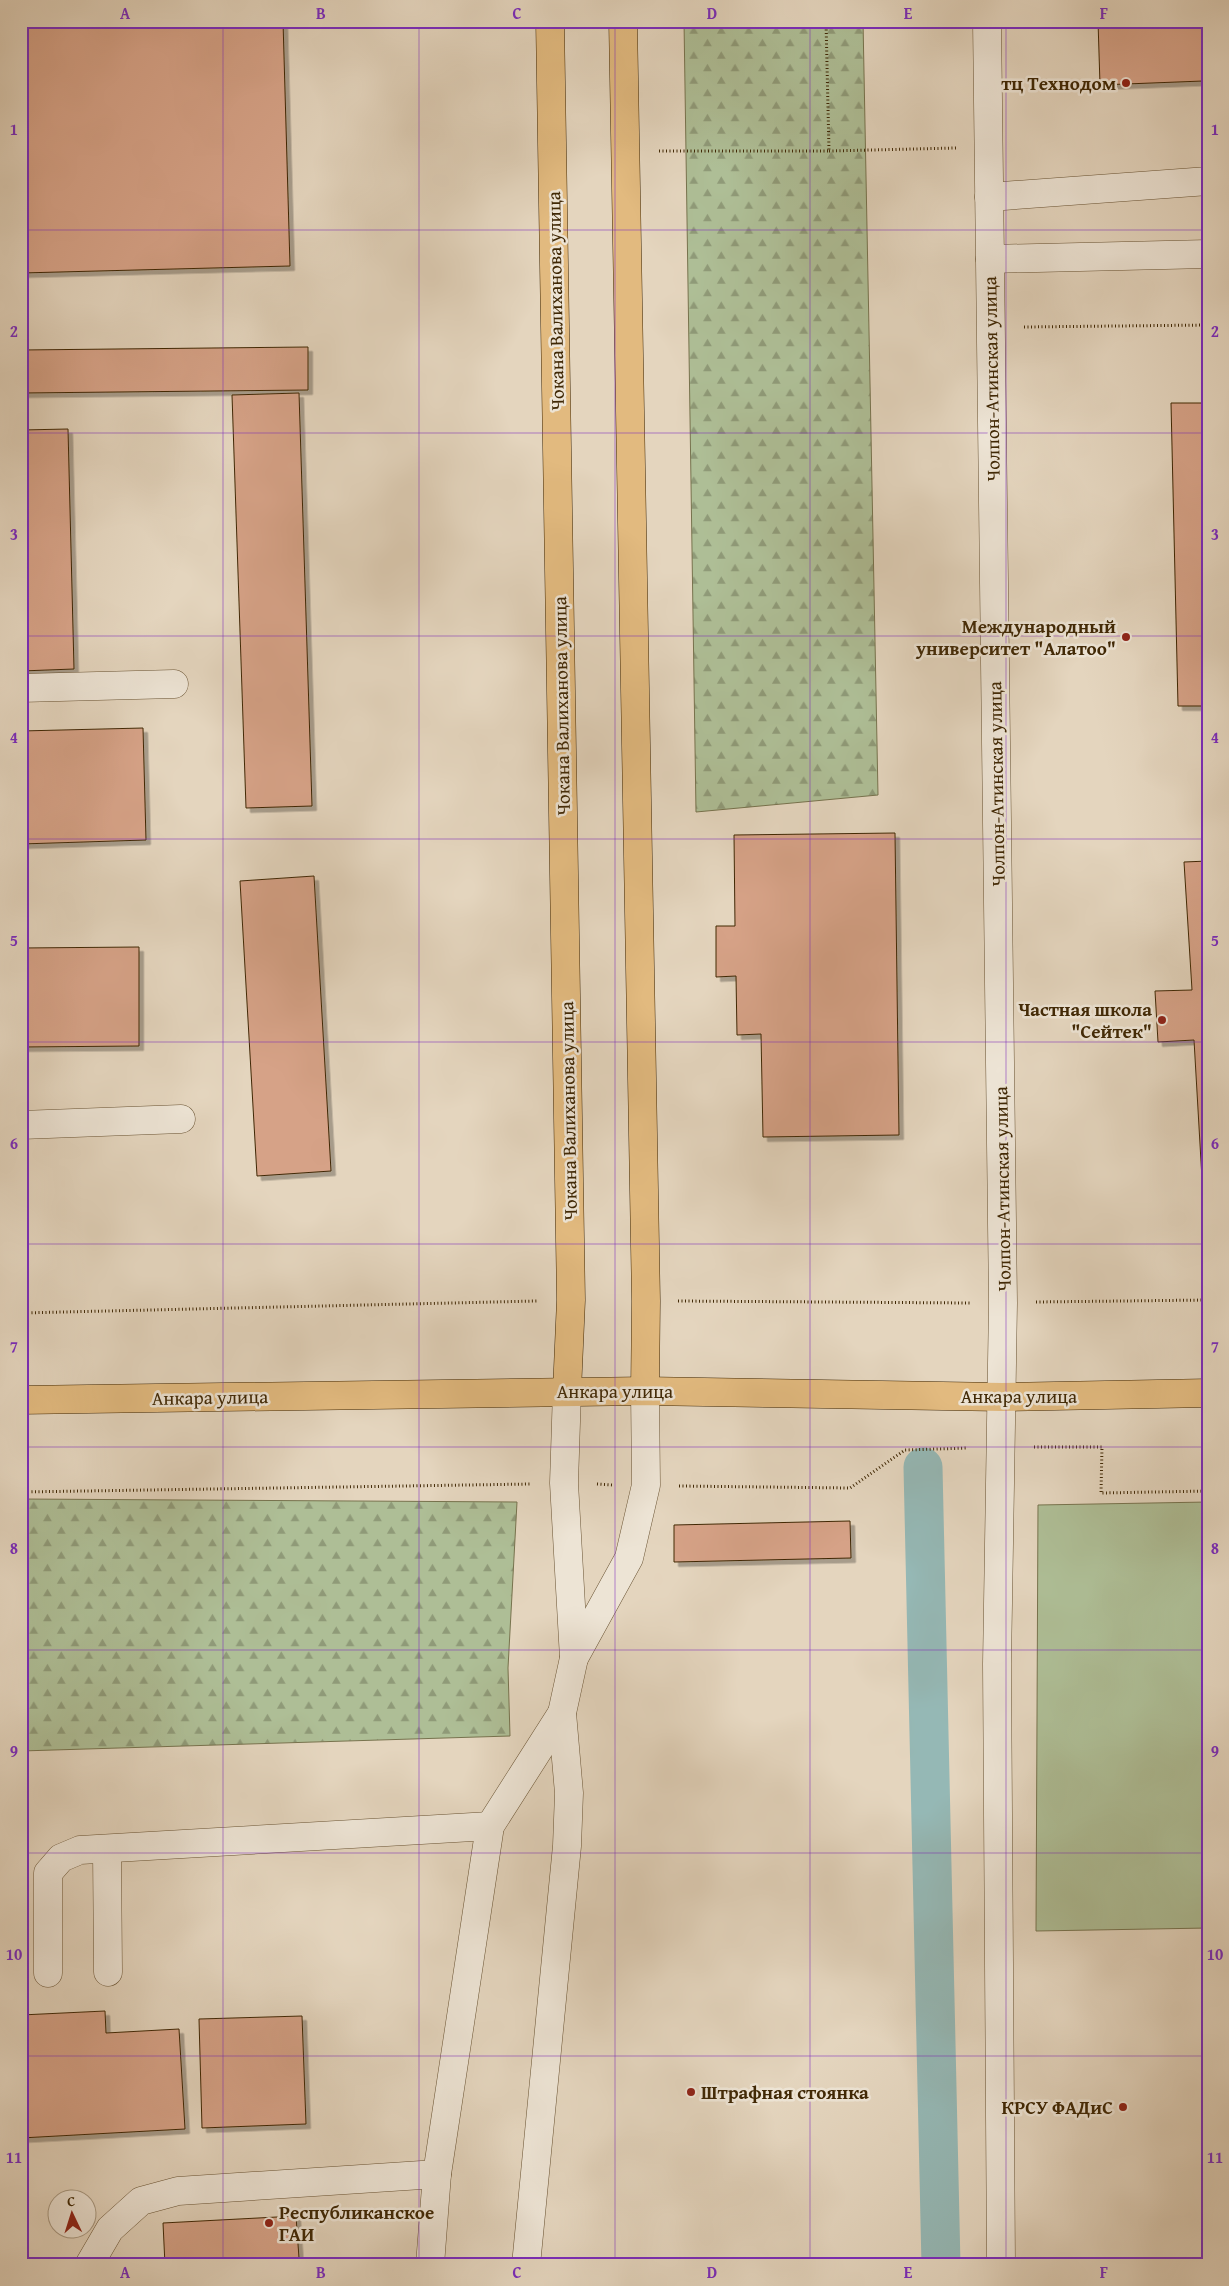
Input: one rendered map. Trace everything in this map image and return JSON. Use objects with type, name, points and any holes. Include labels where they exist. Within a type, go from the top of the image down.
[{"type":"main road","name":"Чокана Валиханова улица","points":[[550,21],[571,1300],[567,1391]]},
{"type":"main road","points":[[623,21],[646,1301],[645,1390]]},
{"type":"main road","name":"Анкара улица","points":[[21,1400],[645,1390],[1002,1397],[1208,1393]]},
{"type":"street","name":"Чолпон-Атинская улица","points":[[987,21],[1003,1303],[998,1664],[1001,2265]]},
{"type":"street","points":[[989,197],[1208,181]]},
{"type":"street","points":[[990,259],[1208,254]]},
{"type":"street","points":[[21,688],[174,684]]},
{"type":"street","points":[[21,1125],[181,1119]]},
{"type":"street","points":[[574,1658],[629,1558],[646,1486],[645,1390]]},
{"type":"street","points":[[526,2265],[567,1846],[569,1794],[562,1713],[574,1658],[564,1483],[567,1391]]},
{"type":"street","points":[[430,2265],[437,2174],[490,1826],[562,1713]]},
{"type":"street","points":[[48,1973],[48,1873],[61,1858],[80,1850],[107,1850],[490,1826]]},
{"type":"street","points":[[107,1850],[108,1972]]},
{"type":"street","points":[[89,2265],[110,2229],[142,2201],[178,2191],[437,2174]]},
{"type":"path","points":[[826,21],[830,152]]},
{"type":"path","points":[[626,151],[830,152],[988,148]]},
{"type":"path","points":[[990,326],[1049,328],[1208,325]]},
{"type":"green space","points":[[684,21],[863,21],[878,795],[696,812]]},
{"type":"green space","points":[[21,1499],[517,1502],[508,1668],[510,1736],[21,1751]]},
{"type":"green space","points":[[1208,1502],[1208,1928],[1036,1931],[1038,1505]]},
{"type":"building","points":[[21,21],[283,21],[290,266],[21,273]]},
{"type":"building","name":"тц Технодом","points":[[1098,21],[1208,21],[1208,147],[1206,147],[1203,81],[1100,85]]},
{"type":"building","points":[[308,347],[308,390],[21,393],[21,350]]},
{"type":"building","points":[[299,393],[312,806],[246,808],[232,395]]},
{"type":"building","points":[[1171,403],[1208,403],[1208,706],[1178,706]]},
{"type":"building","points":[[68,429],[74,669],[21,671],[21,430]]},
{"type":"building","points":[[143,728],[146,840],[21,844],[21,731]]},
{"type":"building","points":[[895,833],[899,1135],[763,1137],[761,1034],[737,1035],[736,976],[716,977],[716,926],[735,926],[734,835]]},
{"type":"building","points":[[1208,861],[1208,1179],[1202,1179],[1194,1040],[1158,1042],[1155,991],[1192,990],[1184,862]]},
{"type":"building","points":[[314,876],[331,1171],[257,1176],[240,881]]},
{"type":"building","points":[[139,947],[139,1046],[21,1047],[21,948]]},
{"type":"building","points":[[850,1521],[851,1558],[674,1562],[674,1525]]},
{"type":"building","points":[[105,2011],[106,2033],[179,2029],[185,2129],[21,2138],[21,2015]]},
{"type":"building","points":[[302,2016],[306,2124],[202,2128],[199,2019]]},
{"type":"building","points":[[296,2216],[299,2258],[285,2259],[285,2265],[165,2265],[163,2223]]},
{"type":"waterway","points":[[923,1467],[941,2265]]},
{"type":"place","name":"тц Технодом","points":[[1126,83]]},
{"type":"place","name":"Международный университет \"Алатоо\"","points":[[1126,637]]},
{"type":"place","name":"Частная школа \"Сейтек\"","points":[[1162,1020]]},
{"type":"place","name":"Штрафная стоянка","points":[[691,2092]]},
{"type":"place","name":"КРСУ ФАДиС","points":[[1123,2107]]},
{"type":"place","name":"Республиканское ГАИ","points":[[269,2223]]}]
